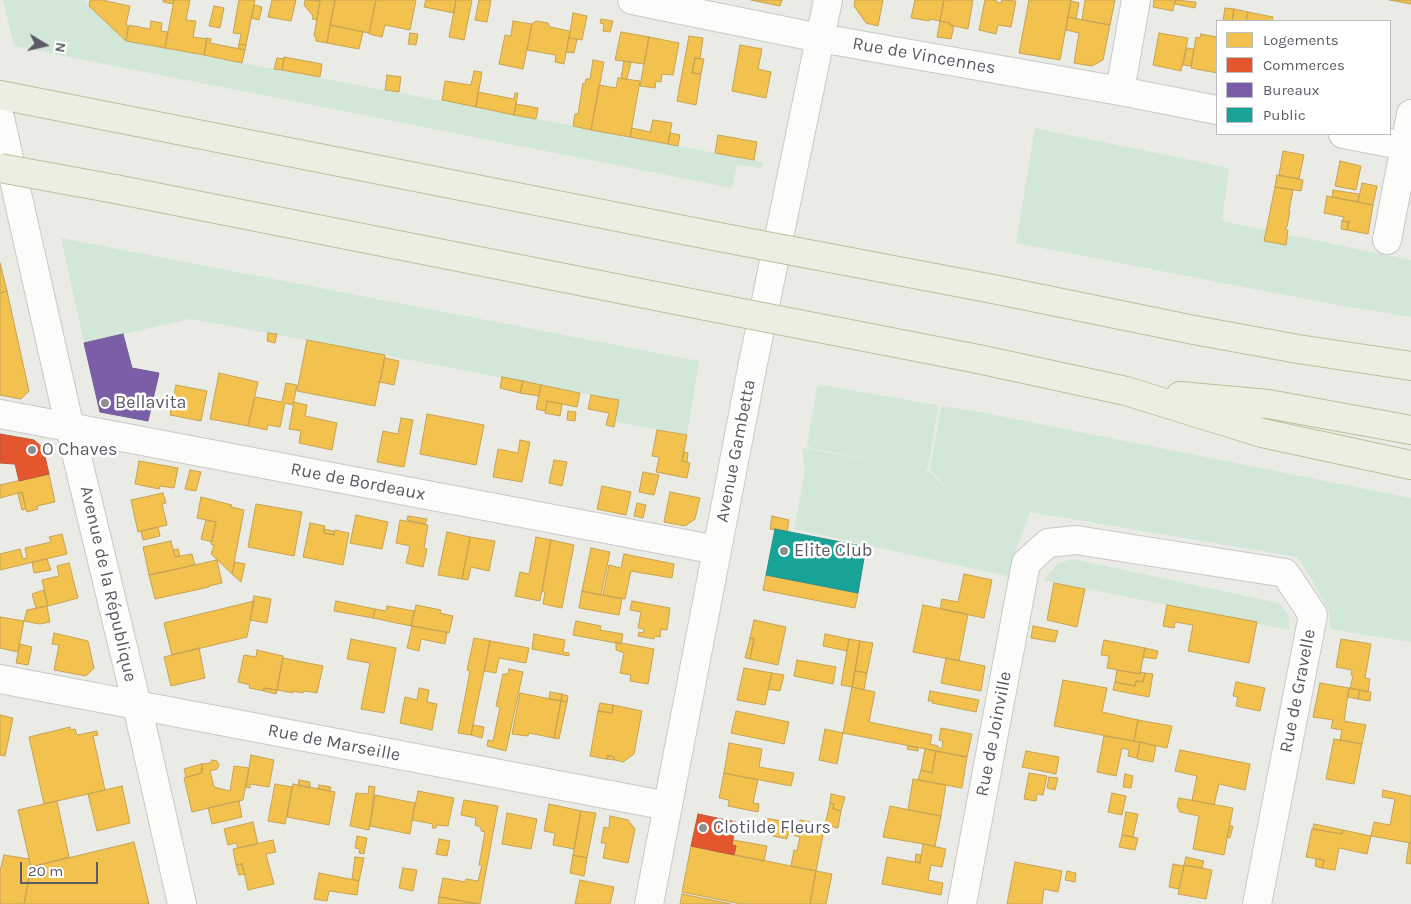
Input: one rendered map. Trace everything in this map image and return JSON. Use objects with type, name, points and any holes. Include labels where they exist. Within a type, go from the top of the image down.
[{"type":"highway","points":[[0,95],[1204,332],[1298,349],[1411,366]]},
{"type":"highway","points":[[0,168],[978,359],[1126,391],[1262,433],[1411,465]]},
{"type":"highway","points":[[1126,391],[1268,404],[1411,430]]},
{"type":"street","name":"Rue de Vincennes","points":[[632,0],[820,38],[1216,110]]},
{"type":"street","name":"Avenue Gambetta","points":[[649,904],[751,373],[828,0]]},
{"type":"street","points":[[1120,91],[1136,0]]},
{"type":"street","points":[[1387,240],[1408,146],[1411,114]]},
{"type":"street","name":"Avenue de la République","points":[[0,118],[70,428],[137,705],[182,904]]},
{"type":"street","points":[[1348,135],[1408,146]]},
{"type":"street","name":"Rue de Bordeaux","points":[[0,414],[717,550]]},
{"type":"street","name":"Rue de Gravelle","points":[[1026,563],[1048,543],[1076,540],[1285,573],[1313,615],[1257,904]]},
{"type":"street","name":"Rue de Joinville","points":[[962,904],[1026,563]]},
{"type":"street","name":"Rue de Marseille","points":[[0,679],[668,806]]},
{"type":"green space","points":[[3,0],[83,0],[126,41],[763,162],[762,168],[737,165],[732,188],[14,46]]},
{"type":"green space","points":[[1035,128],[1229,168],[1222,221],[1411,260],[1411,317],[1332,304],[1016,243]]},
{"type":"green space","points":[[61,238],[699,361],[687,435],[615,422],[619,400],[190,319],[84,343]]},
{"type":"green space","points":[[822,385],[936,405],[938,409],[928,467],[925,470],[929,471],[961,504],[930,470],[941,406],[1411,498],[1411,642],[1330,629],[1329,611],[1297,557],[1030,512],[1016,550],[1011,577],[794,529],[805,472],[802,448],[889,463],[810,448],[807,444],[817,388]]},
{"type":"green space","points":[[1073,559],[1279,603],[1289,616],[1289,630],[1044,580],[1058,563]]},
{"type":"building: Logements","points":[[90,0],[106,0],[130,6],[126,25],[128,26],[126,41],[89,6]]},
{"type":"building: Logements","points":[[163,0],[174,0],[173,4],[163,2]]},
{"type":"building: Logements","points":[[174,0],[190,0],[186,20],[196,21],[193,37],[207,39],[204,55],[165,48]]},
{"type":"building: Logements","points":[[239,0],[255,0],[246,45],[239,44],[241,34],[233,33]]},
{"type":"building: Logements","points":[[272,0],[296,0],[291,21],[268,17]]},
{"type":"building: Logements","points":[[305,0],[320,1],[317,20],[312,19],[313,16],[304,5]]},
{"type":"building: Logements","points":[[314,0],[335,0],[327,43],[316,41],[314,36],[320,1]]},
{"type":"building: Logements","points":[[335,0],[376,0],[369,33],[330,25]]},
{"type":"building: Logements","points":[[376,0],[416,0],[410,30],[385,25],[382,37],[369,34]]},
{"type":"building: Logements","points":[[426,0],[456,0],[454,13],[424,7]]},
{"type":"building: Logements","points":[[456,0],[472,0],[464,40],[449,37]]},
{"type":"building: Logements","points":[[479,0],[491,0],[487,22],[475,20]]},
{"type":"building: Logements","points":[[751,0],[782,0],[780,6]]},
{"type":"building: Logements","points":[[855,0],[883,0],[878,26],[866,23],[854,6]]},
{"type":"building: Logements","points":[[915,0],[944,0],[940,21],[911,18]]},
{"type":"building: Logements","points":[[944,0],[973,0],[968,29],[940,21]]},
{"type":"building: Logements","points":[[985,0],[996,0],[996,2],[1001,3],[1002,0],[1016,1],[1011,27],[998,25],[996,34],[979,30]]},
{"type":"building: Logements","points":[[1029,0],[1071,0],[1060,60],[1019,53]]},
{"type":"building: Logements","points":[[1085,0],[1115,0],[1110,25],[1082,20]]},
{"type":"building: Logements","points":[[1154,0],[1175,0],[1173,11],[1153,7]]},
{"type":"building: Logements","points":[[1175,0],[1196,2],[1195,8],[1175,4]]},
{"type":"building: Logements","points":[[1390,0],[1411,0],[1411,4]]},
{"type":"building: Logements","points":[[1071,1],[1079,3],[1076,19],[1068,17]]},
{"type":"building: Logements","points":[[254,5],[262,7],[259,20],[251,18]]},
{"type":"building: Logements","points":[[214,6],[224,8],[220,28],[209,26]]},
{"type":"building: Logements","points":[[1225,8],[1234,9],[1232,20],[1223,20]]},
{"type":"building: Logements","points":[[1234,9],[1248,12],[1246,20],[1232,20]]},
{"type":"building: Logements","points":[[1248,12],[1273,17],[1272,20],[1246,20]]},
{"type":"building: Logements","points":[[573,13],[587,16],[582,40],[569,38]]},
{"type":"building: Logements","points":[[1068,17],[1110,25],[1103,60],[1092,66],[1074,63],[1079,33],[1066,30]]},
{"type":"building: Logements","points":[[601,19],[613,21],[610,32],[603,31],[604,24],[600,23]]},
{"type":"building: Logements","points":[[151,21],[162,23],[161,31],[168,32],[165,48],[126,41],[129,25],[150,29]]},
{"type":"building: Logements","points":[[513,21],[532,24],[523,69],[499,64],[505,35],[511,36]]},
{"type":"building: Logements","points":[[536,21],[548,23],[550,27],[570,31],[564,64],[555,62],[556,55],[527,50],[532,24]]},
{"type":"building: Logements","points":[[940,21],[954,26],[951,39],[937,37]]},
{"type":"building: Logements","points":[[330,25],[363,32],[359,49],[327,43]]},
{"type":"building: Logements","points":[[621,32],[649,37],[644,64],[615,60]]},
{"type":"building: Logements","points":[[410,33],[418,34],[416,45],[408,44]]},
{"type":"building: Logements","points":[[1159,33],[1188,38],[1181,71],[1153,65]]},
{"type":"building: Logements","points":[[1201,34],[1216,37],[1216,73],[1191,68],[1196,37],[1200,38]]},
{"type":"building: Logements","points":[[689,36],[703,38],[700,59],[695,58],[692,73],[701,74],[696,105],[677,101]]},
{"type":"building: Logements","points":[[649,37],[679,43],[673,75],[662,74],[661,82],[656,81],[655,88],[640,86]]},
{"type":"building: Logements","points":[[207,38],[211,39],[210,43],[245,50],[242,63],[204,55]]},
{"type":"building: Logements","points":[[569,38],[577,39],[574,53],[566,52]]},
{"type":"building: Logements","points":[[239,44],[246,45],[245,50],[238,48]]},
{"type":"building: Logements","points":[[740,45],[762,49],[758,69],[771,72],[766,98],[732,91]]},
{"type":"building: Logements","points":[[1187,48],[1194,49],[1191,66],[1183,65]]},
{"type":"building: Logements","points":[[284,57],[322,64],[320,77],[282,70]]},
{"type":"building: Logements","points":[[277,58],[284,59],[282,70],[274,69]]},
{"type":"building: Logements","points":[[695,58],[704,59],[701,74],[692,73]]},
{"type":"building: Logements","points":[[593,60],[604,62],[591,130],[573,126],[575,114],[578,114],[583,83],[585,84],[586,79],[590,79]]},
{"type":"building: Logements","points":[[624,61],[631,62],[627,79],[621,78]]},
{"type":"building: Logements","points":[[474,71],[482,72],[476,107],[442,100],[445,81],[471,85]]},
{"type":"building: Logements","points":[[387,75],[401,77],[399,92],[385,90]]},
{"type":"building: Logements","points":[[618,78],[640,81],[630,137],[591,130],[599,85],[616,88]]},
{"type":"building: Logements","points":[[478,92],[514,99],[515,93],[518,93],[514,115],[476,107]]},
{"type":"building: Logements","points":[[516,104],[538,108],[536,119],[514,115]]},
{"type":"building: Logements","points":[[653,120],[672,123],[668,144],[630,137],[632,128],[650,132]]},
{"type":"building: Logements","points":[[670,133],[680,135],[678,146],[668,144]]},
{"type":"building: Logements","points":[[718,135],[757,142],[754,160],[715,153]]},
{"type":"building: Logements","points":[[1283,151],[1304,155],[1299,179],[1279,175]]},
{"type":"building: Logements","points":[[1340,161],[1361,166],[1356,190],[1335,186]]},
{"type":"building: Logements","points":[[1277,175],[1303,180],[1301,191],[1275,187]]},
{"type":"building: Logements","points":[[1362,183],[1377,186],[1373,205],[1358,202]]},
{"type":"building: Logements","points":[[1275,187],[1293,190],[1285,230],[1288,230],[1286,245],[1264,241]]},
{"type":"building: Logements","points":[[1333,190],[1359,194],[1358,202],[1332,197]]},
{"type":"building: Logements","points":[[1327,196],[1373,205],[1368,234],[1347,230],[1349,222],[1342,221],[1344,217],[1324,213]]},
{"type":"building: Logements","points":[[1342,221],[1349,222],[1347,230],[1341,229]]},
{"type":"building: Logements","points":[[0,263],[7,291],[0,293]]},
{"type":"building: Logements","points":[[7,291],[29,391],[21,399],[0,395],[0,293]]},
{"type":"building: Logements","points":[[268,333],[277,334],[275,343],[267,341]]},
{"type":"building: Logements","points":[[307,340],[385,355],[375,406],[297,391]]},
{"type":"building: Logements","points":[[385,358],[399,361],[394,385],[380,382]]},
{"type":"building: Logements","points":[[219,373],[258,382],[248,426],[210,419]]},
{"type":"building: Logements","points":[[502,377],[523,381],[520,393],[500,388]]},
{"type":"building: Logements","points":[[523,381],[541,385],[539,396],[520,393]]},
{"type":"building: Logements","points":[[286,383],[297,385],[293,405],[285,403],[280,427],[268,425],[267,430],[248,426],[255,397],[282,402]]},
{"type":"building: Logements","points":[[176,385],[207,391],[201,421],[170,415]]},
{"type":"building: Logements","points":[[541,385],[580,393],[577,407],[547,401],[545,411],[536,409]]},
{"type":"building: Logements","points":[[591,395],[619,400],[614,427],[606,425],[609,413],[588,409]]},
{"type":"building: Logements","points":[[547,401],[562,404],[560,416],[545,413]]},
{"type":"building: Logements","points":[[294,402],[307,405],[305,416],[337,423],[332,450],[299,443],[301,431],[289,429]]},
{"type":"building: Logements","points":[[568,411],[576,412],[575,421],[567,420]]},
{"type":"building: Logements","points":[[427,414],[484,425],[476,465],[420,454]]},
{"type":"building: Logements","points":[[401,418],[413,420],[404,467],[377,462],[383,431],[398,434]]},
{"type":"building: Logements","points":[[657,430],[687,435],[682,461],[690,463],[687,478],[656,472],[659,457],[652,456]]},
{"type":"building: Logements","points":[[520,440],[530,442],[522,482],[493,477],[498,449],[518,453]]},
{"type":"building: Logements","points":[[684,452],[688,453],[687,462],[682,461]]},
{"type":"building: Logements","points":[[554,460],[567,462],[562,486],[549,483]]},
{"type":"building: Logements","points":[[139,461],[178,468],[174,488],[160,486],[159,489],[135,484]]},
{"type":"building: Logements","points":[[190,470],[201,472],[196,491],[185,489]]},
{"type":"building: Logements","points":[[643,472],[659,475],[654,495],[639,492]]},
{"type":"building: Logements","points":[[49,474],[55,502],[37,506],[38,509],[27,512],[22,492],[0,498],[0,485]]},
{"type":"building: Logements","points":[[602,486],[631,492],[626,515],[597,509]]},
{"type":"building: Logements","points":[[22,492],[26,509],[22,510],[18,494]]},
{"type":"building: Logements","points":[[670,492],[700,498],[695,519],[685,526],[664,522]]},
{"type":"building: Logements","points":[[163,493],[166,503],[162,504],[167,525],[138,532],[131,500]]},
{"type":"building: Logements","points":[[201,497],[244,510],[232,574],[211,554],[214,545],[211,544],[216,522],[197,518]]},
{"type":"building: Logements","points":[[637,503],[646,505],[643,518],[634,516]]},
{"type":"building: Logements","points":[[256,504],[302,512],[294,556],[248,547]]},
{"type":"building: Logements","points":[[356,515],[388,522],[382,549],[350,543]]},
{"type":"building: Logements","points":[[408,516],[427,519],[425,524],[407,520]]},
{"type":"building: Logements","points":[[772,516],[789,520],[787,532],[770,529]]},
{"type":"building: Logements","points":[[206,520],[216,522],[212,542],[201,539]]},
{"type":"building: Logements","points":[[400,520],[428,525],[424,548],[427,549],[423,567],[406,563],[410,546],[396,543]]},
{"type":"building: Logements","points":[[310,523],[325,526],[324,533],[334,535],[335,530],[349,533],[343,565],[303,557]]},
{"type":"building: Logements","points":[[158,527],[160,536],[143,540],[141,531]]},
{"type":"building: Logements","points":[[324,529],[334,531],[334,535],[324,533]]},
{"type":"building: Logements","points":[[447,532],[470,537],[462,579],[438,575]]},
{"type":"building: Logements","points":[[62,534],[67,554],[0,570],[0,554],[20,549],[23,559],[27,558],[25,548],[51,542],[49,537]]},
{"type":"building: Logements","points":[[470,537],[495,541],[489,571],[471,567],[468,580],[462,579]]},
{"type":"building: Logements","points":[[536,537],[551,540],[540,601],[515,596],[520,572],[529,574]]},
{"type":"building: Logements","points":[[551,540],[574,545],[562,608],[543,604],[545,592],[542,591]]},
{"type":"building: Logements","points":[[171,541],[175,557],[192,554],[195,565],[149,575],[143,547]]},
{"type":"building: Logements","points":[[591,548],[610,552],[601,595],[582,591]]},
{"type":"building: Logements","points":[[178,549],[180,556],[175,557],[173,550]]},
{"type":"building: Logements","points":[[624,554],[674,564],[672,578],[631,571],[625,599],[603,595],[609,565],[621,568]]},
{"type":"building: Logements","points":[[47,559],[51,570],[34,573],[32,562]]},
{"type":"building: Logements","points":[[217,560],[222,583],[155,599],[149,575]]},
{"type":"building: Logements","points":[[235,562],[245,564],[241,582],[232,574]]},
{"type":"building: Logements","points":[[69,563],[78,598],[48,606],[42,580],[59,576],[57,566]]},
{"type":"building: Logements","points":[[964,574],[992,580],[984,618],[940,609],[942,599],[958,602]]},
{"type":"building: Logements","points":[[766,575],[858,593],[855,608],[763,590]]},
{"type":"building: Logements","points":[[1054,583],[1085,589],[1077,627],[1047,620]]},
{"type":"building: Logements","points":[[44,590],[48,606],[36,608],[32,594]]},
{"type":"building: Logements","points":[[582,591],[622,599],[619,615],[579,608]]},
{"type":"building: Logements","points":[[254,596],[271,599],[267,623],[250,620]]},
{"type":"building: Logements","points":[[254,601],[247,637],[172,655],[164,623]]},
{"type":"building: Logements","points":[[336,601],[375,609],[373,618],[334,611]]},
{"type":"building: Logements","points":[[632,601],[670,608],[667,630],[661,629],[660,637],[655,636],[654,639],[638,636],[639,632],[643,633],[644,629],[638,628],[641,612],[630,610]]},
{"type":"building: Logements","points":[[416,605],[441,610],[440,613],[453,616],[449,633],[411,626]]},
{"type":"building: Logements","points":[[923,605],[968,614],[959,661],[913,652]]},
{"type":"building: Logements","points":[[1167,605],[1257,622],[1249,663],[1188,651],[1193,625],[1175,622],[1174,628],[1163,626]]},
{"type":"building: Logements","points":[[47,606],[50,622],[40,624],[24,621],[27,610]]},
{"type":"building: Logements","points":[[387,606],[414,611],[411,626],[373,618],[375,609],[386,611]]},
{"type":"building: Logements","points":[[0,617],[24,621],[18,652],[0,648]]},
{"type":"building: Logements","points":[[754,620],[786,627],[778,665],[750,659],[754,639],[750,638]]},
{"type":"building: Logements","points":[[576,621],[601,626],[600,630],[623,634],[621,644],[573,635]]},
{"type":"building: Logements","points":[[412,626],[447,632],[445,644],[421,639],[419,651],[407,648]]},
{"type":"building: Logements","points":[[1033,626],[1058,631],[1055,642],[1031,638]]},
{"type":"building: Logements","points":[[54,633],[88,641],[94,668],[86,676],[54,670],[59,645],[52,644]]},
{"type":"building: Logements","points":[[534,634],[565,640],[563,652],[569,653],[569,656],[532,649]]},
{"type":"building: Logements","points":[[825,634],[849,639],[847,651],[823,646]]},
{"type":"building: Logements","points":[[474,638],[490,641],[471,735],[458,733],[470,671],[467,670]]},
{"type":"building: Logements","points":[[750,638],[754,639],[750,659],[745,658]]},
{"type":"building: Logements","points":[[351,639],[396,648],[384,713],[361,709],[370,663],[347,659]]},
{"type":"building: Logements","points":[[849,639],[860,641],[852,687],[841,685]]},
{"type":"building: Logements","points":[[1341,639],[1371,644],[1365,678],[1370,679],[1368,692],[1350,688],[1353,676],[1351,675],[1352,670],[1336,667]]},
{"type":"building: Logements","points":[[1104,640],[1145,648],[1140,674],[1107,668],[1109,656],[1101,655]]},
{"type":"building: Logements","points":[[490,641],[529,648],[526,663],[499,658],[496,673],[484,671]]},
{"type":"building: Logements","points":[[860,641],[873,643],[867,673],[855,671]]},
{"type":"building: Logements","points":[[616,642],[654,649],[648,684],[630,681],[631,675],[620,673],[624,653],[616,650]]},
{"type":"building: Logements","points":[[20,644],[32,647],[28,665],[16,663]]},
{"type":"building: Logements","points":[[199,648],[205,678],[171,686],[164,657]]},
{"type":"building: Logements","points":[[1145,648],[1158,651],[1156,659],[1143,657]]},
{"type":"building: Logements","points":[[257,650],[283,656],[277,690],[264,688],[264,691],[249,688],[250,685],[238,682],[244,655],[256,657]]},
{"type":"building: Logements","points":[[283,658],[323,666],[317,693],[293,691],[293,693],[277,690]]},
{"type":"building: Logements","points":[[946,658],[985,666],[981,691],[941,683]]},
{"type":"building: Logements","points":[[797,660],[836,667],[833,684],[794,676]]},
{"type":"building: Logements","points":[[744,668],[772,673],[765,705],[737,700]]},
{"type":"building: Logements","points":[[509,669],[523,672],[506,751],[487,746],[488,740],[493,741],[500,707],[496,706],[503,674],[508,674]]},
{"type":"building: Logements","points":[[1117,670],[1140,674],[1140,672],[1145,673],[1143,682],[1136,681],[1135,686],[1115,682]]},
{"type":"building: Logements","points":[[855,671],[867,673],[864,690],[852,687]]},
{"type":"building: Logements","points":[[772,673],[784,675],[780,691],[768,689]]},
{"type":"building: Logements","points":[[1145,673],[1153,674],[1149,697],[1113,690],[1115,682],[1135,686],[1136,681],[1143,682]]},
{"type":"building: Logements","points":[[1063,680],[1107,688],[1102,712],[1138,720],[1134,741],[1054,726]]},
{"type":"building: Logements","points":[[1236,682],[1265,688],[1260,711],[1236,706],[1238,697],[1233,696]]},
{"type":"building: Logements","points":[[1320,683],[1349,688],[1344,721],[1366,725],[1362,744],[1340,740],[1342,730],[1331,728],[1333,720],[1313,717]]},
{"type":"building: Logements","points":[[852,687],[875,692],[869,722],[932,735],[930,744],[938,746],[938,748],[942,748],[943,741],[939,740],[941,728],[972,734],[967,757],[843,733]]},
{"type":"building: Logements","points":[[264,688],[277,690],[276,694],[264,691]]},
{"type":"building: Logements","points":[[419,688],[429,690],[427,702],[437,704],[432,730],[400,723],[405,697],[417,700]]},
{"type":"building: Logements","points":[[1349,688],[1360,690],[1358,699],[1348,697]]},
{"type":"building: Logements","points":[[1360,690],[1371,692],[1370,701],[1358,699]]},
{"type":"building: Logements","points":[[930,691],[979,700],[976,712],[932,703],[933,701],[928,701]]},
{"type":"building: Logements","points":[[550,692],[562,694],[561,701],[549,699]]},
{"type":"building: Logements","points":[[520,693],[561,701],[554,738],[529,733],[528,736],[512,734]]},
{"type":"building: Logements","points":[[562,694],[568,696],[567,702],[561,701]]},
{"type":"building: Logements","points":[[561,701],[567,702],[559,739],[554,738]]},
{"type":"building: Logements","points":[[600,703],[613,705],[612,713],[598,711]]},
{"type":"building: Logements","points":[[613,705],[642,711],[634,754],[623,762],[615,760],[614,757],[608,755],[606,759],[590,756],[598,711],[612,713]]},
{"type":"building: Logements","points":[[736,711],[789,722],[784,744],[731,733]]},
{"type":"building: Logements","points":[[0,715],[13,718],[5,756],[0,755]]},
{"type":"building: Logements","points":[[1138,720],[1172,726],[1167,748],[1134,741]]},
{"type":"building: Logements","points":[[473,725],[484,727],[482,738],[471,735]]},
{"type":"building: Logements","points":[[70,727],[70,730],[75,729],[77,735],[97,731],[98,735],[93,736],[105,790],[44,804],[29,737]]},
{"type":"building: Logements","points":[[825,729],[843,733],[837,764],[819,760]]},
{"type":"building: Logements","points":[[1104,736],[1140,742],[1137,758],[1128,756],[1129,750],[1122,748],[1116,776],[1097,772]]},
{"type":"building: Logements","points":[[1334,739],[1362,744],[1354,784],[1326,779]]},
{"type":"building: Logements","points":[[1140,742],[1156,746],[1153,762],[1137,759]]},
{"type":"building: Logements","points":[[729,743],[762,749],[759,767],[794,773],[791,786],[724,773]]},
{"type":"building: Logements","points":[[908,746],[918,748],[918,751],[907,749]]},
{"type":"building: Logements","points":[[925,749],[936,751],[932,773],[921,770]]},
{"type":"building: Logements","points":[[1180,750],[1250,764],[1245,790],[1219,784],[1214,805],[1192,800],[1197,776],[1175,771]]},
{"type":"building: Logements","points":[[936,751],[967,757],[962,788],[918,780],[921,770],[932,773]]},
{"type":"building: Logements","points":[[1026,751],[1059,757],[1056,774],[1022,767]]},
{"type":"building: Logements","points":[[251,755],[274,760],[269,787],[250,784],[250,788],[246,787]]},
{"type":"building: Logements","points":[[608,755],[614,757],[615,760],[606,759]]},
{"type":"building: Logements","points":[[212,760],[217,761],[219,765],[217,769],[210,771],[214,787],[230,791],[234,766],[249,768],[243,800],[192,812],[184,778],[202,773],[201,764],[210,763]]},
{"type":"building: Logements","points":[[201,764],[202,773],[186,777],[184,769]]},
{"type":"building: Logements","points":[[724,773],[758,780],[753,803],[759,804],[758,812],[728,806],[729,800],[719,798]]},
{"type":"building: Logements","points":[[1029,773],[1047,776],[1043,795],[1037,794],[1036,801],[1024,799]]},
{"type":"building: Logements","points":[[1125,774],[1133,776],[1131,788],[1123,787]]},
{"type":"building: Logements","points":[[1049,777],[1058,778],[1055,790],[1047,788]]},
{"type":"building: Logements","points":[[913,779],[946,785],[941,816],[908,810]]},
{"type":"building: Logements","points":[[299,780],[310,782],[310,788],[298,786]]},
{"type":"building: Logements","points":[[275,784],[292,787],[285,824],[268,821]]},
{"type":"building: Logements","points":[[293,784],[335,792],[329,825],[287,817]]},
{"type":"building: Logements","points":[[319,785],[331,787],[330,791],[318,789]]},
{"type":"building: Logements","points":[[122,786],[130,823],[97,831],[88,794]]},
{"type":"building: Logements","points":[[369,786],[375,787],[369,830],[350,826],[356,793],[368,794]]},
{"type":"building: Logements","points":[[1383,790],[1411,796],[1411,843],[1371,836],[1374,822],[1390,825],[1395,799],[1382,797]]},
{"type":"building: Logements","points":[[418,791],[454,798],[448,826],[437,825],[436,828],[432,828],[433,824],[412,820]]},
{"type":"building: Logements","points":[[1112,793],[1126,796],[1122,815],[1108,812]]},
{"type":"building: Logements","points":[[831,794],[845,797],[841,811],[833,809],[834,804],[830,803]]},
{"type":"building: Logements","points":[[375,795],[415,803],[410,834],[370,826]]},
{"type":"building: Logements","points":[[1179,798],[1233,808],[1224,855],[1193,849],[1199,816],[1180,812],[1177,806]]},
{"type":"building: Logements","points":[[464,800],[498,806],[480,904],[439,897],[443,878],[465,882],[466,879],[478,881],[482,865],[479,865],[485,832],[481,831],[481,827],[475,825],[476,818],[461,815]]},
{"type":"building: Logements","points":[[57,801],[69,857],[31,867],[18,810]]},
{"type":"building: Logements","points":[[239,801],[242,817],[212,824],[208,808]]},
{"type":"building: Logements","points":[[830,803],[834,804],[833,809],[841,811],[838,828],[825,825]]},
{"type":"building: Logements","points":[[549,804],[581,811],[574,849],[553,845],[555,833],[544,831]]},
{"type":"building: Logements","points":[[890,806],[941,816],[935,846],[883,837]]},
{"type":"building: Logements","points":[[581,811],[596,813],[587,858],[573,855]]},
{"type":"building: Logements","points":[[1126,812],[1138,814],[1133,837],[1122,835]]},
{"type":"building: Logements","points":[[507,813],[537,819],[531,849],[502,844]]},
{"type":"building: Logements","points":[[610,816],[628,820],[635,829],[628,863],[603,858],[606,843],[601,843],[604,827],[609,828]]},
{"type":"building: Logements","points":[[765,818],[799,824],[800,820],[825,825],[816,871],[791,866],[794,850],[797,851],[800,837],[788,834],[787,839],[773,836],[774,832],[763,830]]},
{"type":"building: Logements","points":[[253,822],[258,844],[238,848],[236,843],[228,845],[224,829]]},
{"type":"building: Logements","points":[[1314,824],[1343,830],[1342,834],[1313,829]]},
{"type":"building: Logements","points":[[1230,826],[1233,826],[1230,838],[1227,837]]},
{"type":"building: Logements","points":[[1312,829],[1342,834],[1343,830],[1371,836],[1367,854],[1339,848],[1335,870],[1322,868],[1324,860],[1306,857]]},
{"type":"building: Logements","points":[[1122,835],[1138,838],[1135,850],[1119,847]]},
{"type":"building: Logements","points":[[357,836],[367,838],[364,854],[359,853],[360,849],[355,848]]},
{"type":"building: Logements","points":[[439,839],[450,841],[447,856],[436,854]]},
{"type":"building: Logements","points":[[273,840],[276,852],[266,854],[274,884],[248,890],[242,864],[236,865],[233,849]]},
{"type":"building: Logements","points":[[733,840],[767,846],[764,861],[734,855],[736,846],[732,845]]},
{"type":"building: Logements","points":[[134,842],[149,904],[24,904],[31,867]]},
{"type":"building: Logements","points":[[1409,843],[1411,843],[1411,864],[1406,863]]},
{"type":"building: Logements","points":[[923,844],[946,849],[942,867],[931,865],[928,880],[943,883],[941,895],[882,884],[887,857],[920,863]]},
{"type":"building: Logements","points":[[691,846],[816,871],[810,904],[741,904],[682,892]]},
{"type":"building: Logements","points":[[916,854],[921,855],[920,863],[915,862]]},
{"type":"building: Logements","points":[[4,855],[29,859],[31,867],[24,904],[0,904],[0,871]]},
{"type":"building: Logements","points":[[573,855],[587,858],[584,876],[570,873]]},
{"type":"building: Logements","points":[[355,857],[364,858],[359,881],[352,879]]},
{"type":"building: Logements","points":[[1186,857],[1204,861],[1202,868],[1184,865]]},
{"type":"building: Logements","points":[[1316,859],[1324,860],[1322,868],[1315,866]]},
{"type":"building: Logements","points":[[1015,862],[1062,871],[1058,892],[1044,889],[1042,904],[1007,904]]},
{"type":"building: Logements","points":[[242,864],[244,874],[239,875],[236,865]]},
{"type":"building: Logements","points":[[1173,864],[1184,866],[1179,889],[1169,887]]},
{"type":"building: Logements","points":[[1184,865],[1212,870],[1206,899],[1178,894]]},
{"type":"building: Logements","points":[[403,868],[417,870],[413,891],[399,888]]},
{"type":"building: Logements","points":[[816,871],[832,874],[826,904],[810,904]]},
{"type":"building: Logements","points":[[1067,871],[1076,873],[1075,882],[1065,880]]},
{"type":"building: Logements","points":[[319,873],[359,881],[357,895],[329,891],[327,901],[314,899]]},
{"type":"building: Logements","points":[[580,880],[614,887],[610,904],[575,904]]},
{"type":"building: Logements","points":[[682,894],[731,904],[680,904]]},
{"type":"building: Logements","points":[[439,897],[477,904],[438,904]]},
{"type":"building: Commerces","points":[[0,434],[34,440],[43,448],[49,474],[19,481],[15,464],[0,463]]},
{"type":"building: Commerces","points":[[698,814],[736,822],[732,845],[736,846],[734,855],[691,846]]},
{"type":"building: Bureaux","points":[[123,334],[132,368],[159,373],[148,421],[100,412],[84,343]]},
{"type":"building: Public","points":[[775,529],[866,547],[858,593],[766,575]]},
{"type":"place","name":"Bellavita","points":[[105,403]]},
{"type":"place","name":"O Chaves","points":[[32,450]]},
{"type":"place","name":"Elite Club","points":[[784,551]]},
{"type":"place","name":"Clotilde Fleurs","points":[[703,828]]}]
